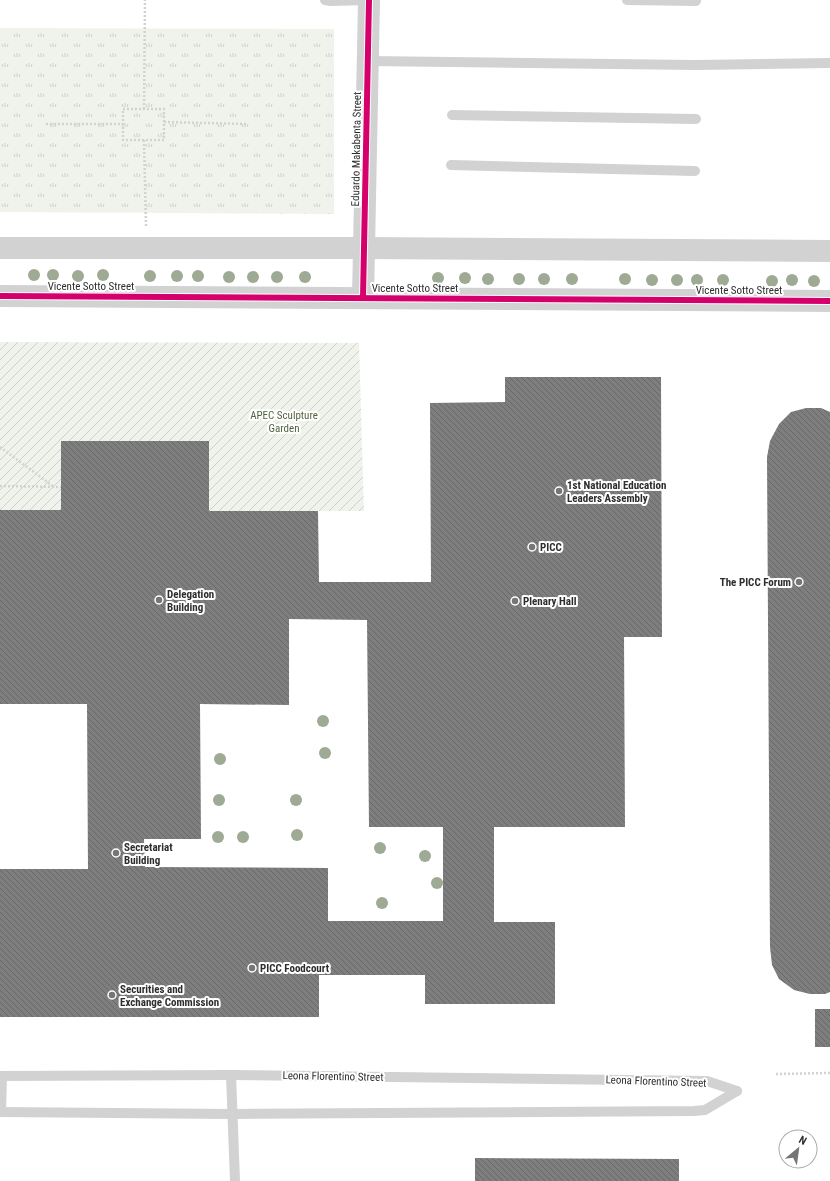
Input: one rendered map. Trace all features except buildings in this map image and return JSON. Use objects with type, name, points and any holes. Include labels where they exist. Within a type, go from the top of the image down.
[{"type":"street","name":"Eduardo Makabenta Street","points":[[363,298],[369,0]]},
{"type":"street","points":[[0,248],[364,248],[830,251]]},
{"type":"street","name":"Vicente Sotto Street","points":[[0,296],[830,301]]},
{"type":"lane","points":[[325,0],[369,0]]},
{"type":"lane","points":[[627,0],[696,1]]},
{"type":"lane","points":[[368,61],[696,65],[830,63]]},
{"type":"lane","points":[[452,115],[696,119]]},
{"type":"lane","points":[[450,165],[695,171]]},
{"type":"lane","points":[[231,1075],[234,1181]]},
{"type":"lane","name":"Leona Florentino Street","points":[[0,1112],[232,1114],[694,1111],[705,1110],[737,1091],[707,1081],[231,1075],[1,1076]]},
{"type":"lane","points":[[0,1112],[1,1076]]},
{"type":"path","points":[[144,109],[145,0]]},
{"type":"path","points":[[123,109],[164,109],[164,122],[164,140],[123,140],[123,109]]},
{"type":"path","points":[[164,122],[246,124]]},
{"type":"path","points":[[46,124],[123,124]]},
{"type":"path","points":[[144,140],[146,248]]},
{"type":"path","points":[[0,447],[54,487]]},
{"type":"path","points":[[0,486],[61,487]]},
{"type":"path","points":[[776,1074],[830,1073]]},
{"type":"green space","points":[[0,28],[334,29],[334,214],[0,212]]},
{"type":"green space","name":"APEC Sculpture Garden","points":[[0,342],[359,343],[364,511],[209,511],[208,441],[61,441],[61,510],[0,510]]},
{"type":"cycle path","points":[[363,298],[369,0]]},
{"type":"cycle path","points":[[0,296],[830,301]]},
{"type":"place","name":"1st National Education Leaders Assembly","points":[[559,491]]},
{"type":"place","name":"PICC","points":[[532,547]]},
{"type":"place","name":"The PICC Forum","points":[[799,582]]},
{"type":"place","name":"Delegation Building","points":[[159,600]]},
{"type":"place","name":"Plenary Hall","points":[[515,601]]},
{"type":"place","name":"Secretariat Building","points":[[116,853]]},
{"type":"place","name":"PICC Foodcourt","points":[[252,968]]},
{"type":"place","name":"Securities and Exchange Commission","points":[[112,995]]}]
